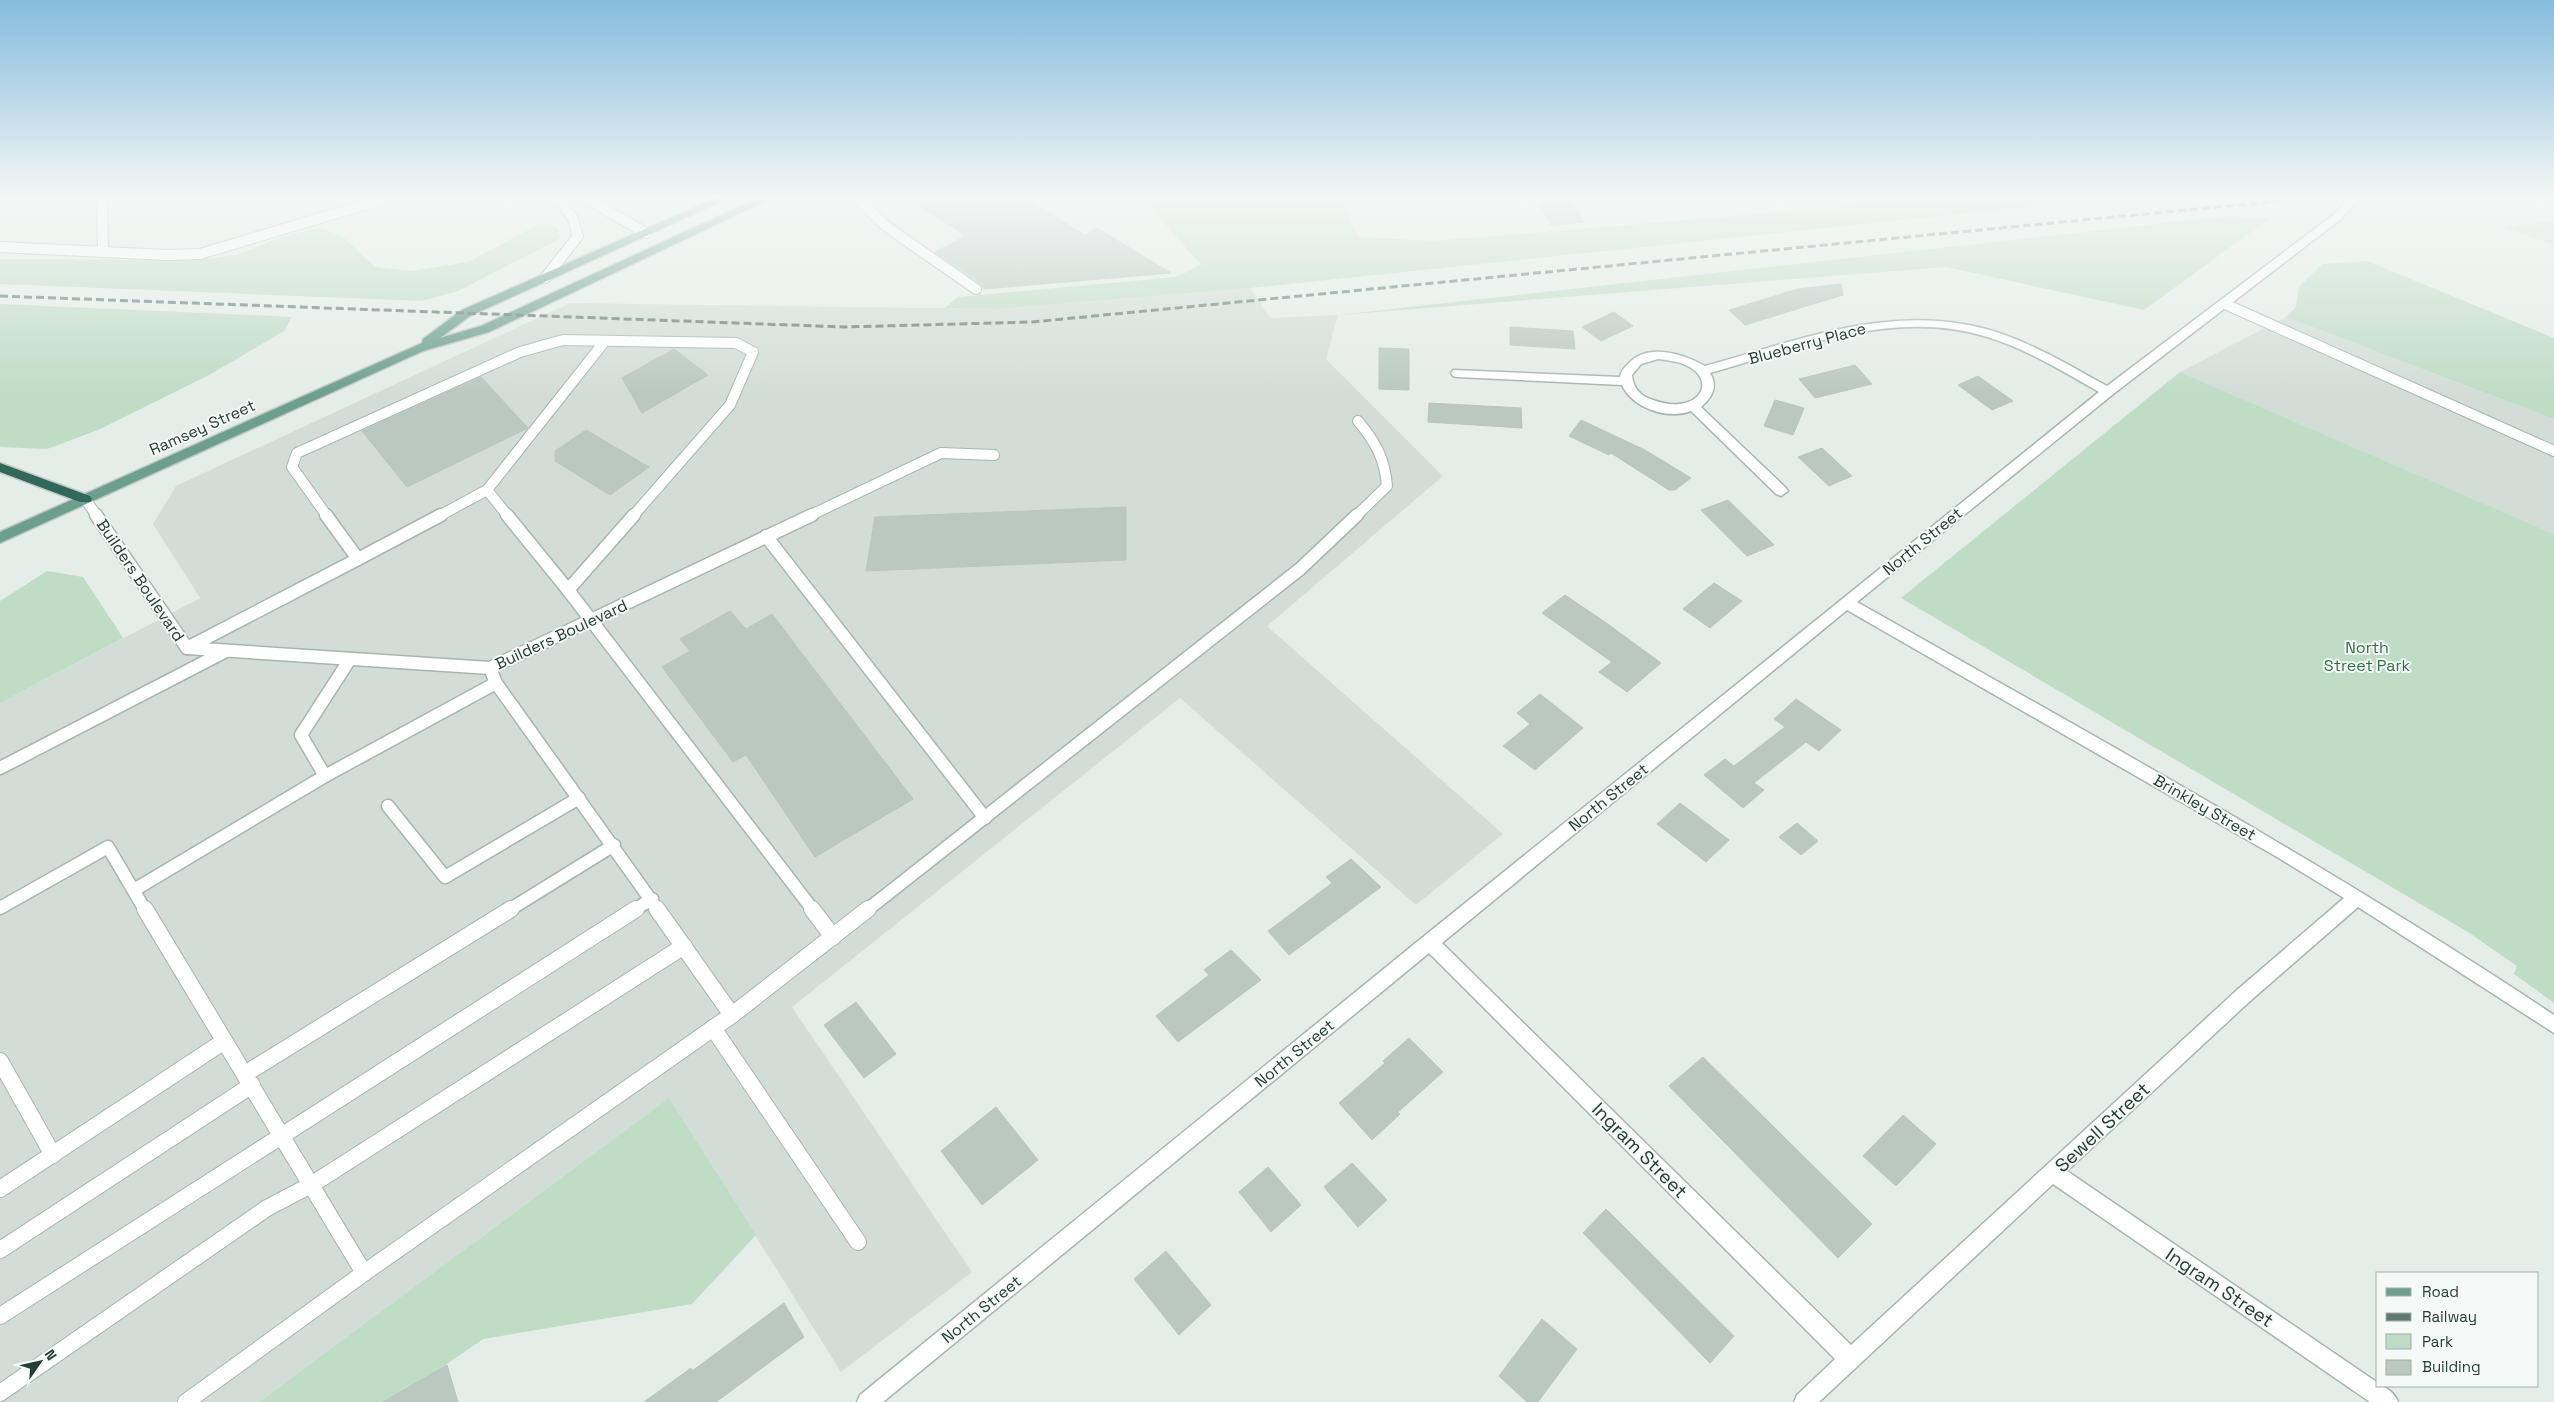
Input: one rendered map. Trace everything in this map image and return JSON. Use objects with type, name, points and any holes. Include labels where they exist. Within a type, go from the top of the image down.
[{"type":"highway","points":[[0,467],[85,499]]},
{"type":"main road","name":"Ramsey Street","points":[[419,348],[466,313],[575,264]]},
{"type":"main road","name":"Ramsey Street","points":[[0,538],[419,348],[485,329],[624,264]]},
{"type":"street","name":"North Street","points":[[867,1402],[1429,942],[2108,392],[2276,264]]},
{"type":"street","name":"Blueberry Place","points":[[1702,371],[1833,332],[1888,322],[1915,321],[1944,324],[1990,333],[2046,358],[2108,392]]},
{"type":"street","points":[[1658,355],[1683,359],[1702,371],[1708,379],[1710,388],[1708,396],[1693,406],[1677,410],[1650,404],[1630,390],[1626,381],[1626,374],[1637,361],[1658,355]]},
{"type":"street","points":[[1457,373],[1626,381]]},
{"type":"street","points":[[1693,406],[1781,491]]},
{"type":"street","name":"Brinkley Street","points":[[1847,603],[2180,792],[2438,947],[2554,1025]]},
{"type":"street","name":"Sewell Street","points":[[1804,1402],[2243,996],[2356,898]]},
{"type":"street","name":"Ingram Street","points":[[1429,942],[1850,1359]]},
{"type":"street","name":"Ingram Street","points":[[2052,1172],[2388,1402]]},
{"type":"lane","points":[[545,278],[556,264]]},
{"type":"lane","points":[[941,264],[976,289]]},
{"type":"lane","points":[[2225,304],[2554,451]]},
{"type":"lane","points":[[358,558],[292,467],[297,453],[520,352],[563,340],[736,343],[753,352],[730,405],[568,590]]},
{"type":"lane","points":[[187,648],[487,490],[605,341]]},
{"type":"lane","points":[[186,1402],[364,1273],[732,1015],[1300,569],[1387,486],[1386,465],[1377,444],[1358,422]]},
{"type":"lane","name":"Builders Boulevard","points":[[85,499],[187,648],[490,668],[942,453],[994,455]]},
{"type":"lane","points":[[487,490],[592,619],[832,937]]},
{"type":"lane","points":[[766,536],[985,818]]},
{"type":"lane","points":[[0,768],[226,651]]},
{"type":"lane","points":[[325,776],[301,735],[350,659]]},
{"type":"lane","points":[[490,668],[496,683],[614,845],[732,1015]]},
{"type":"lane","points":[[134,890],[325,776],[496,683]]},
{"type":"lane","points":[[388,806],[445,877],[579,798]]},
{"type":"lane","points":[[0,1250],[248,1080],[614,845]]},
{"type":"lane","points":[[0,908],[108,847],[223,1042],[283,1136],[364,1273]]},
{"type":"lane","points":[[0,1316],[652,899]]},
{"type":"lane","points":[[0,1393],[267,1208],[311,1185],[684,946]]},
{"type":"lane","points":[[713,1028],[858,1242]]},
{"type":"lane","points":[[0,1190],[223,1042]]},
{"type":"lane","points":[[0,1061],[53,1155]]},
{"type":"shaded area","points":[[1250,288],[1270,318],[1338,315],[1326,359],[1443,476],[1267,626],[1503,834],[1416,905],[1180,698],[792,1007],[972,1272],[841,1372],[669,1098],[259,1402],[0,1402],[0,703],[200,598],[153,524],[176,486],[570,303],[997,309]]},
{"type":"shaded area","points":[[2286,317],[2554,419],[2554,534],[2180,372]]},
{"type":"green space","points":[[0,264],[372,264],[375,267],[411,271],[453,264],[510,264],[458,291],[422,301],[0,284]]},
{"type":"green space","points":[[1476,264],[1250,288],[997,309],[945,308],[958,297],[1176,277],[1201,265]]},
{"type":"green space","points":[[1792,264],[2207,264],[2144,310],[1946,267],[1338,315]]},
{"type":"green space","points":[[2322,264],[2375,264],[2554,338],[2554,419],[2286,317],[2296,307],[2299,287]]},
{"type":"green space","points":[[0,304],[292,317],[284,331],[211,374],[98,430],[47,449],[0,447]]},
{"type":"green space","name":"North Street Park","points":[[2180,372],[2554,534],[2554,1003],[2514,974],[2517,966],[2468,932],[1901,598]]},
{"type":"green space","points":[[47,571],[83,577],[123,638],[0,703],[0,601]]},
{"type":"green space","points":[[669,1098],[756,1235],[692,1304],[483,1339],[392,1402],[259,1402]]},
{"type":"building","points":[[953,264],[1157,264],[1171,273],[984,289],[980,283]]},
{"type":"building","points":[[1841,284],[1843,295],[1745,325],[1729,310],[1798,289]]},
{"type":"building","points":[[1614,312],[1633,326],[1601,341],[1582,327]]},
{"type":"building","points":[[1510,327],[1573,331],[1575,349],[1510,345]]},
{"type":"building","points":[[1379,348],[1409,349],[1409,390],[1379,389]]},
{"type":"building","points":[[674,349],[708,375],[642,413],[622,378]]},
{"type":"building","points":[[1855,365],[1872,384],[1815,398],[1799,379]]},
{"type":"building","points":[[1978,376],[2013,401],[1992,410],[1958,385]]},
{"type":"building","points":[[481,377],[528,428],[407,487],[362,431]]},
{"type":"building","points":[[1775,400],[1804,408],[1793,435],[1764,426]]},
{"type":"building","points":[[1429,403],[1521,408],[1522,428],[1428,422]]},
{"type":"building","points":[[1581,420],[1645,450],[1691,478],[1675,490],[1669,490],[1611,453],[1609,455],[1569,436]]},
{"type":"building","points":[[586,430],[649,467],[610,495],[555,461],[555,451]]},
{"type":"building","points":[[1822,448],[1852,476],[1829,486],[1798,457]]},
{"type":"building","points":[[1728,500],[1774,545],[1747,556],[1701,510]]},
{"type":"building","points":[[1126,507],[1126,560],[866,571],[875,517]]},
{"type":"building","points":[[1714,583],[1742,601],[1710,628],[1683,609]]},
{"type":"building","points":[[1565,595],[1661,663],[1627,692],[1599,672],[1612,662],[1542,613]]},
{"type":"building","points":[[730,611],[746,629],[772,614],[913,799],[815,857],[746,755],[733,762],[662,667],[690,651],[680,639]]},
{"type":"building","points":[[1540,694],[1583,728],[1535,770],[1503,746],[1530,724],[1517,713]]},
{"type":"building","points":[[1796,699],[1841,730],[1819,751],[1806,742],[1754,783],[1764,790],[1743,808],[1704,775],[1725,759],[1734,766],[1785,727],[1774,719]]},
{"type":"building","points":[[1680,803],[1729,840],[1706,862],[1657,824]]},
{"type":"building","points":[[1797,823],[1818,841],[1801,855],[1779,837]]},
{"type":"building","points":[[1351,859],[1381,887],[1289,955],[1268,931],[1332,883],[1326,877]]},
{"type":"building","points":[[1231,950],[1261,980],[1178,1042],[1156,1016],[1209,975],[1204,970]]},
{"type":"building","points":[[856,1002],[896,1054],[864,1078],[824,1025]]},
{"type":"building","points":[[1409,1038],[1443,1072],[1398,1112],[1400,1114],[1372,1140],[1339,1103],[1385,1063],[1383,1061]]},
{"type":"building","points":[[1703,1057],[1872,1224],[1838,1258],[1669,1086]]},
{"type":"building","points":[[996,1107],[1038,1160],[982,1205],[941,1151]]},
{"type":"building","points":[[1903,1115],[1936,1144],[1896,1186],[1863,1156]]},
{"type":"building","points":[[1352,1163],[1387,1200],[1358,1227],[1324,1187]]},
{"type":"building","points":[[1268,1167],[1301,1205],[1271,1232],[1239,1192]]},
{"type":"building","points":[[1606,1209],[1734,1336],[1710,1363],[1583,1233]]},
{"type":"building","points":[[1166,1251],[1211,1305],[1179,1335],[1134,1279]]},
{"type":"building","points":[[784,1303],[804,1337],[716,1402],[644,1402],[691,1368],[692,1371]]},
{"type":"building","points":[[1542,1319],[1577,1349],[1538,1402],[1527,1402],[1499,1376]]},
{"type":"building","points":[[447,1365],[458,1402],[383,1402]]},
{"type":"railway","points":[[0,296],[845,327],[1032,322],[1625,264]]}]
